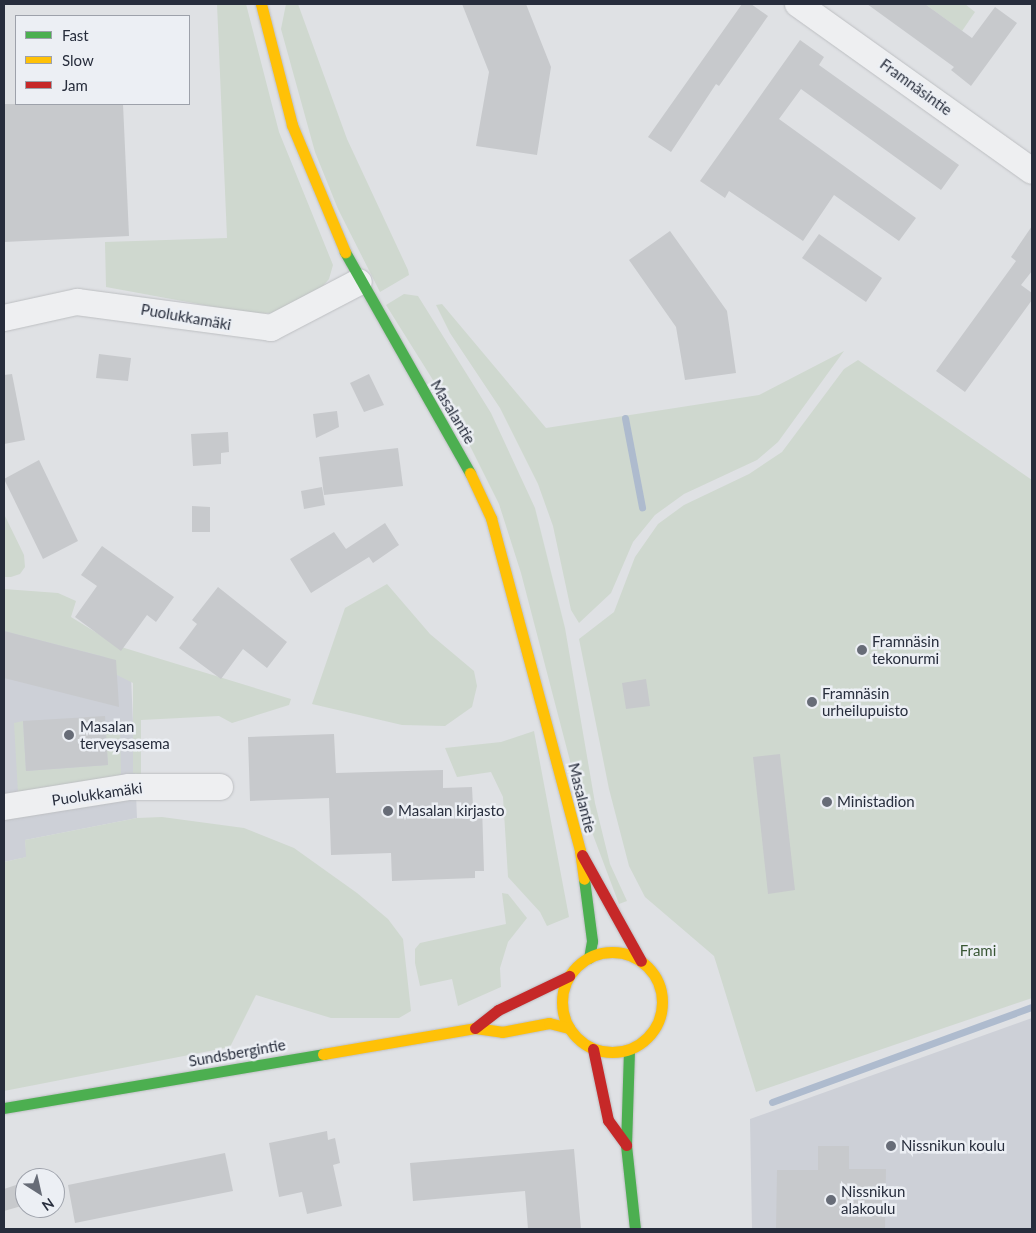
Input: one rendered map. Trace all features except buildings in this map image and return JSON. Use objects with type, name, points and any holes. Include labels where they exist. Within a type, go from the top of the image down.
[{"type":"street","name":"Masalantie","points":[[261,4],[301,152],[359,282],[482,494],[510,582],[580,851],[592,941],[589,958]]},
{"type":"street","name":"Framnäsintie","points":[[798,4],[1032,171]]},
{"type":"street","name":"Puolukkamäki","points":[[4,318],[77,302],[271,328],[290,321],[359,282]]},
{"type":"street","name":"Puolukkamäki","points":[[4,807],[129,787],[220,787]]},
{"type":"street","name":"Masalantie","points":[[580,851],[640,961]]},
{"type":"street","points":[[606,952],[624,953],[640,961],[657,980],[662,1007],[652,1033],[629,1050],[617,1052],[593,1049],[569,1028],[562,997],[569,976],[589,958],[606,952]]},
{"type":"street","name":"Sundsbergintie","points":[[475,1028],[498,1010],[569,976]]},
{"type":"street","name":"Sundsbergintie","points":[[4,1108],[475,1028],[502,1032],[549,1023],[569,1028]]},
{"type":"street","points":[[593,1049],[608,1120],[626,1146]]},
{"type":"street","points":[[629,1050],[626,1146],[635,1229]]},
{"type":"shaded area","name":"Masalan terveysasema","points":[[4,615],[130,653],[137,818],[25,840],[27,857],[4,862]]},
{"type":"shaded area","name":"Nissnikun koulu","points":[[1032,1018],[1032,1229],[752,1229],[750,1119]]},
{"type":"green space","points":[[217,4],[246,4],[279,132],[333,265],[329,279],[317,293],[285,312],[253,314],[106,287],[105,242],[227,238]]},
{"type":"green space","points":[[286,4],[298,4],[347,139],[408,270],[409,275],[380,292],[338,209],[315,152],[281,29]]},
{"type":"green space","points":[[925,4],[965,4],[975,12],[962,31]]},
{"type":"green space","points":[[404,294],[418,296],[491,413],[535,508],[565,628],[595,803],[610,864],[627,901],[619,904],[581,803],[521,573],[499,504],[453,412],[386,305]]},
{"type":"green space","points":[[442,304],[546,428],[759,395],[844,351],[778,442],[757,460],[684,494],[655,515],[633,542],[611,593],[579,623],[571,610],[553,526],[538,484],[500,408],[450,333],[436,305]]},
{"type":"green space","name":"Framnäsin urheilupuisto","points":[[858,360],[1032,480],[1032,998],[756,1092],[714,956],[645,897],[629,866],[609,789],[579,639],[614,612],[635,557],[658,524],[684,505],[749,474],[782,452],[844,369]]},
{"type":"green space","points":[[4,514],[24,555],[25,567],[20,574],[11,577],[4,577]]},
{"type":"green space","points":[[387,584],[430,634],[474,671],[477,686],[472,707],[445,726],[402,725],[312,704],[345,608]]},
{"type":"green space","points":[[4,589],[58,593],[76,601],[71,617],[118,646],[291,699],[289,705],[232,723],[219,716],[141,720],[141,775],[133,773],[133,683],[117,675],[107,676],[105,657],[4,631]]},
{"type":"green space","points":[[23,721],[26,771],[108,765],[105,724],[120,723],[121,774],[110,780],[18,793],[14,723]]},
{"type":"green space","points":[[534,731],[569,917],[547,926],[540,912],[508,877],[503,797],[491,772],[457,777],[445,748],[501,742]]},
{"type":"green space","points":[[162,817],[244,828],[294,848],[357,893],[388,919],[403,939],[411,1011],[399,1018],[331,1018],[256,995],[230,1047],[4,1091],[4,862],[26,857],[25,840],[137,818]]},
{"type":"green space","points":[[502,893],[508,894],[527,918],[508,942],[500,968],[501,987],[458,1006],[452,979],[420,986],[415,963],[415,949],[420,943],[506,924]]},
{"type":"waterway","points":[[625,418],[642,507]]},
{"type":"waterway","points":[[772,1102],[1032,1007]]},
{"type":"traffic: fast","points":[[345,252],[470,473]]},
{"type":"traffic: fast","points":[[584,879],[592,941],[589,958]]},
{"type":"traffic: fast","points":[[629,1050],[626,1145],[635,1229]]},
{"type":"traffic: fast","points":[[4,1108],[323,1054]]},
{"type":"traffic: slow","points":[[261,4],[292,125],[345,252]]},
{"type":"traffic: slow","points":[[470,473],[491,518],[580,851],[584,879]]},
{"type":"traffic: slow","points":[[612,952],[622,953],[640,960],[654,974],[661,992],[662,1002],[661,1012],[654,1030],[640,1044],[622,1051],[612,1052],[602,1051],[584,1044],[570,1030],[563,1012],[562,1002],[563,992],[570,974],[584,960],[602,953],[612,952]]},
{"type":"traffic: slow","points":[[323,1054],[475,1028],[502,1032],[549,1023],[569,1028]]},
{"type":"traffic: jam","points":[[582,855],[641,961]]},
{"type":"traffic: jam","points":[[475,1028],[498,1010],[569,976]]},
{"type":"traffic: jam","points":[[593,1049],[608,1120],[626,1145]]},
{"type":"place","name":"Framnäsin tekonurmi","points":[[862,650]]},
{"type":"place","name":"Framnäsin urheilupuisto","points":[[812,702]]},
{"type":"place","name":"Masalan terveysasema","points":[[69,735]]},
{"type":"place","name":"Ministadion","points":[[827,802]]},
{"type":"place","name":"Masalan kirjasto","points":[[388,811]]},
{"type":"place","name":"Nissnikun koulu","points":[[891,1146]]},
{"type":"place","name":"Nissnikun alakoulu","points":[[831,1200]]},
{"type":"park label","name":"Frami","points":[[978,951]]}]
